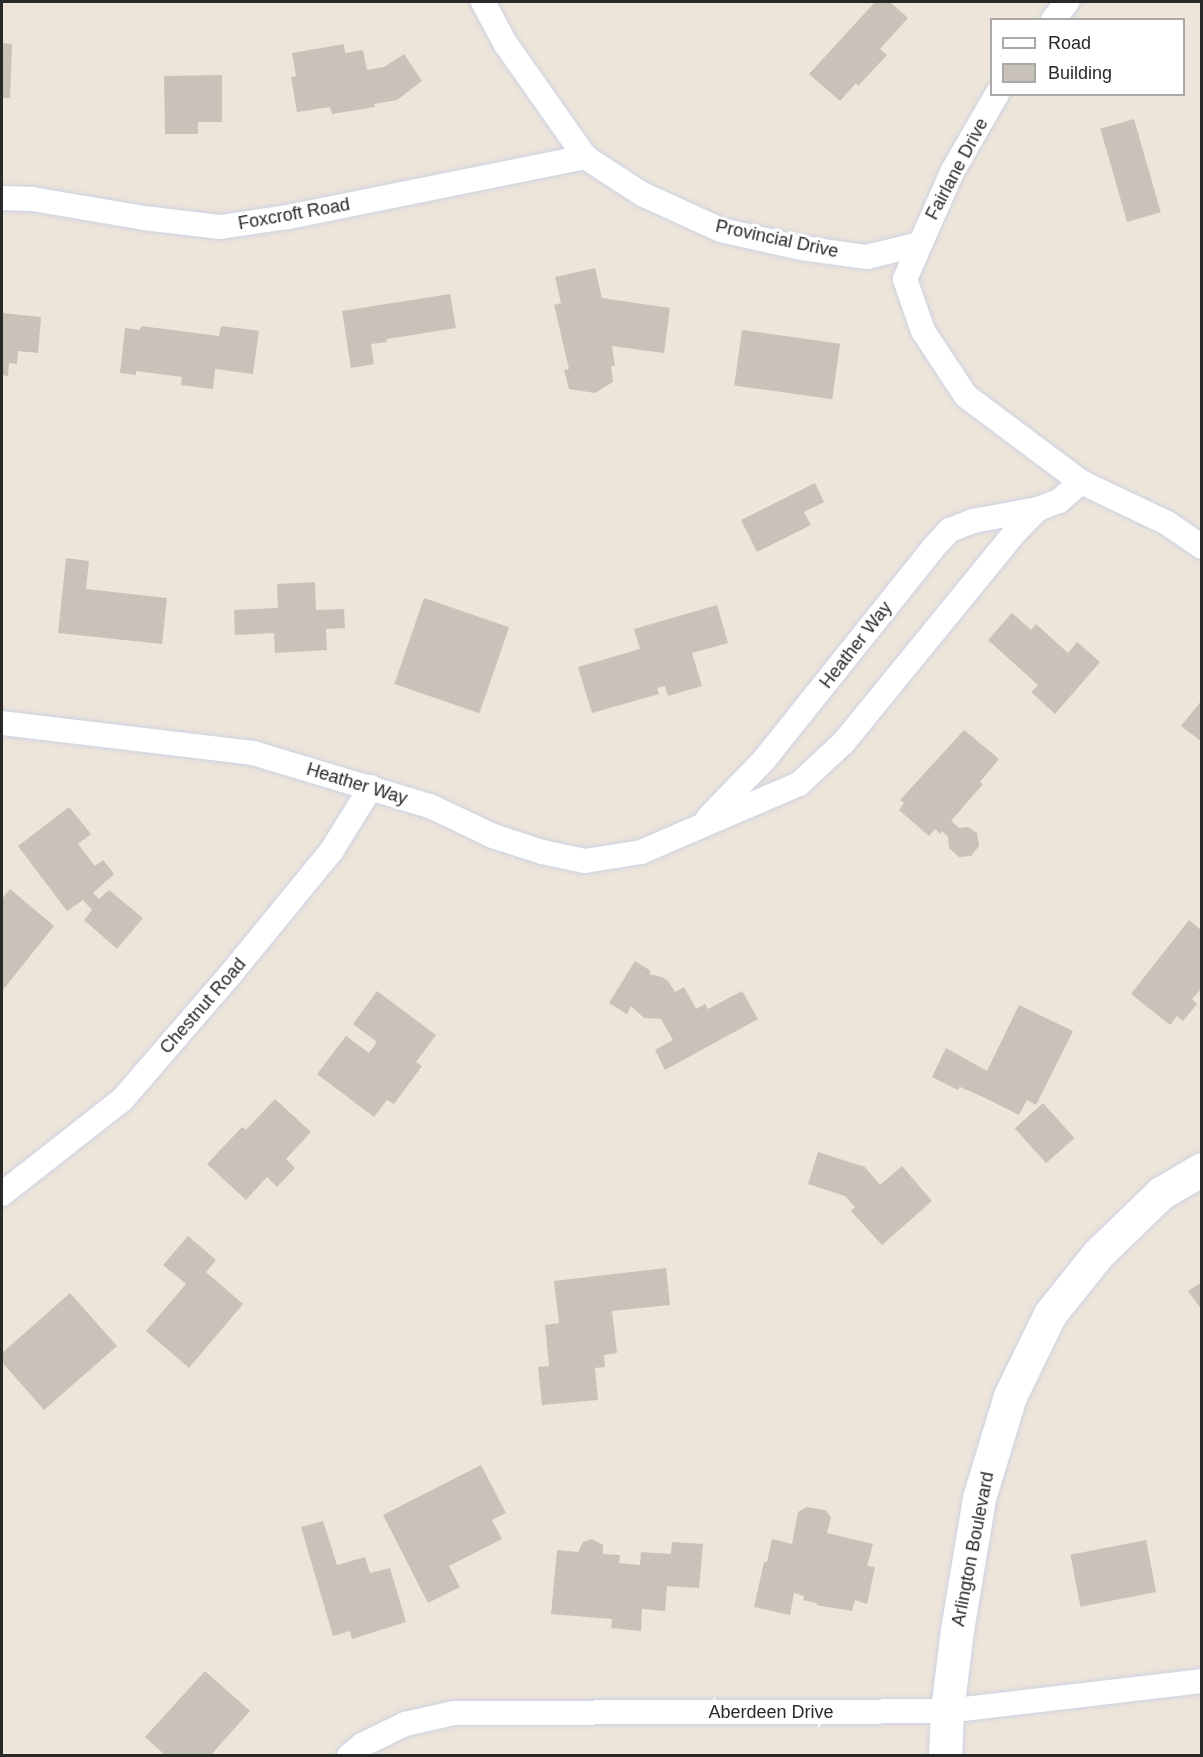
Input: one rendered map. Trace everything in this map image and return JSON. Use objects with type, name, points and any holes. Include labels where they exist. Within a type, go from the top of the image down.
[{"type":"street","name":"Provincial Drive","points":[[483,2],[505,43],[585,157],[642,194],[721,230],[801,248],[867,257],[919,244]]},
{"type":"street","points":[[1055,18],[1067,2]]},
{"type":"street","name":"Fairlane Drive","points":[[919,244],[952,172],[996,96]]},
{"type":"street","name":"Foxcroft Road","points":[[2,198],[32,199],[144,218],[220,227],[288,217],[585,157]]},
{"type":"street","points":[[919,244],[905,279],[923,332],[966,396],[1081,482],[1167,523],[1202,547]]},
{"type":"street","name":"Heather Way","points":[[700,826],[764,760],[933,548],[950,530],[973,521],[1038,509],[1059,501],[1081,482]]},
{"type":"street","name":"Heather Way","points":[[2,723],[253,753],[430,806],[493,836],[542,852],[585,861],[641,852],[799,784],[844,742],[1016,531],[1038,509]]},
{"type":"street","name":"Chestnut Road","points":[[2,1194],[122,1100],[229,976],[332,849],[371,787]]},
{"type":"street","name":"Arlington Boulevard","points":[[945,1755],[947,1711],[979,1498],[1010,1396],[1050,1314],[1098,1254],[1161,1193],[1202,1169]]},
{"type":"street","name":"Aberdeen Drive","points":[[349,1755],[362,1745],[405,1724],[454,1713],[947,1711],[1202,1681]]},
{"type":"building","points":[[875,2],[890,2],[908,18],[880,49],[887,55],[858,86],[856,83],[840,101],[809,74]]},
{"type":"building","points":[[2,43],[12,44],[10,98],[2,98]]},
{"type":"building","points":[[344,44],[345,53],[363,50],[367,70],[384,67],[404,54],[422,81],[397,100],[374,104],[375,107],[332,114],[330,107],[297,112],[291,77],[296,76],[292,53]]},
{"type":"building","points":[[222,75],[222,122],[198,122],[198,134],[165,134],[164,76]]},
{"type":"building","points":[[1134,119],[1161,212],[1127,222],[1100,129]]},
{"type":"building","points":[[595,268],[602,298],[670,308],[664,353],[612,346],[615,366],[611,366],[613,382],[595,393],[569,389],[564,370],[569,369],[554,305],[561,303],[555,277]]},
{"type":"building","points":[[450,294],[456,328],[387,339],[387,342],[371,344],[374,364],[351,368],[342,311]]},
{"type":"building","points":[[2,313],[41,317],[38,353],[18,351],[17,364],[9,363],[8,376],[2,375]]},
{"type":"building","points":[[141,326],[219,336],[221,326],[259,331],[253,374],[215,369],[213,389],[181,385],[182,377],[136,371],[136,375],[120,373],[125,328],[140,330]]},
{"type":"building","points":[[742,330],[840,344],[832,399],[734,385]]},
{"type":"building","points":[[815,483],[824,502],[804,512],[811,525],[757,552],[741,520]]},
{"type":"building","points":[[66,558],[89,561],[86,589],[167,598],[162,644],[58,633]]},
{"type":"building","points":[[315,582],[316,610],[344,609],[345,628],[326,629],[327,650],[275,653],[274,633],[235,635],[234,610],[278,608],[277,584]]},
{"type":"building","points":[[424,598],[509,627],[479,713],[394,684]]},
{"type":"building","points":[[717,605],[728,643],[692,653],[702,686],[668,696],[665,686],[657,688],[659,694],[592,713],[578,667],[640,649],[634,629]]},
{"type":"building","points":[[1012,613],[1031,630],[1036,624],[1068,653],[1077,642],[1100,662],[1055,714],[1031,692],[1038,685],[988,640]]},
{"type":"building","points":[[1202,700],[1202,742],[1181,726]]},
{"type":"building","points":[[964,730],[999,759],[980,782],[983,784],[951,821],[959,828],[968,827],[977,833],[979,846],[971,856],[959,857],[949,848],[948,837],[942,831],[940,834],[935,829],[929,836],[899,810],[904,803],[900,800]]},
{"type":"building","points":[[69,807],[91,834],[78,844],[95,866],[103,860],[114,874],[93,893],[99,899],[109,890],[143,918],[117,949],[84,920],[92,910],[83,900],[67,911],[18,846]]},
{"type":"building","points":[[10,889],[54,926],[2,991],[2,899]]},
{"type":"building","points":[[1189,920],[1202,931],[1202,988],[1192,999],[1197,1004],[1183,1021],[1177,1016],[1170,1025],[1131,994]]},
{"type":"building","points":[[635,961],[651,971],[649,974],[668,981],[675,992],[684,987],[696,1009],[705,1004],[708,1009],[742,991],[758,1019],[665,1070],[655,1050],[673,1040],[661,1019],[644,1018],[631,1006],[627,1014],[609,1003]]},
{"type":"building","points":[[377,991],[436,1035],[416,1062],[422,1066],[394,1104],[387,1100],[374,1117],[317,1074],[346,1036],[369,1053],[377,1042],[353,1024]]},
{"type":"building","points":[[1019,1005],[1073,1031],[1036,1105],[1027,1100],[1019,1115],[981,1096],[960,1087],[958,1090],[932,1077],[946,1048],[987,1071]]},
{"type":"building","points":[[275,1099],[311,1132],[286,1159],[295,1168],[277,1187],[267,1177],[246,1200],[207,1164],[242,1127],[246,1130]]},
{"type":"building","points":[[1043,1103],[1074,1138],[1046,1163],[1015,1128]]},
{"type":"building","points":[[818,1152],[865,1167],[880,1185],[902,1166],[932,1201],[882,1245],[851,1211],[855,1207],[845,1196],[808,1184]]},
{"type":"building","points":[[188,1236],[216,1260],[206,1272],[243,1304],[189,1368],[146,1331],[186,1284],[163,1265]]},
{"type":"building","points":[[666,1268],[670,1305],[612,1311],[617,1353],[604,1355],[605,1367],[595,1368],[598,1400],[542,1405],[538,1367],[549,1366],[545,1325],[559,1323],[554,1281]]},
{"type":"building","points":[[1202,1282],[1202,1310],[1188,1291]]},
{"type":"building","points":[[70,1293],[117,1346],[44,1410],[2,1362],[2,1353]]},
{"type":"building","points":[[481,1465],[506,1513],[492,1520],[502,1539],[449,1566],[460,1587],[428,1603],[383,1515]]},
{"type":"building","points":[[807,1507],[825,1510],[831,1517],[827,1533],[873,1544],[867,1566],[875,1567],[867,1604],[855,1600],[852,1611],[816,1605],[817,1603],[803,1600],[804,1596],[794,1593],[790,1615],[754,1607],[764,1562],[767,1562],[772,1539],[792,1544],[798,1512]]},
{"type":"building","points":[[323,1521],[337,1565],[365,1557],[370,1573],[390,1568],[406,1622],[352,1639],[350,1631],[333,1636],[301,1527]]},
{"type":"building","points":[[592,1539],[603,1545],[603,1554],[620,1555],[619,1563],[640,1565],[641,1552],[671,1554],[672,1542],[703,1544],[699,1588],[667,1586],[665,1611],[642,1609],[641,1631],[611,1628],[612,1619],[551,1614],[557,1550],[578,1552],[583,1542]]},
{"type":"building","points":[[1146,1540],[1156,1592],[1081,1607],[1070,1555]]},
{"type":"building","points":[[205,1671],[250,1711],[210,1756],[166,1756],[145,1737]]}]
